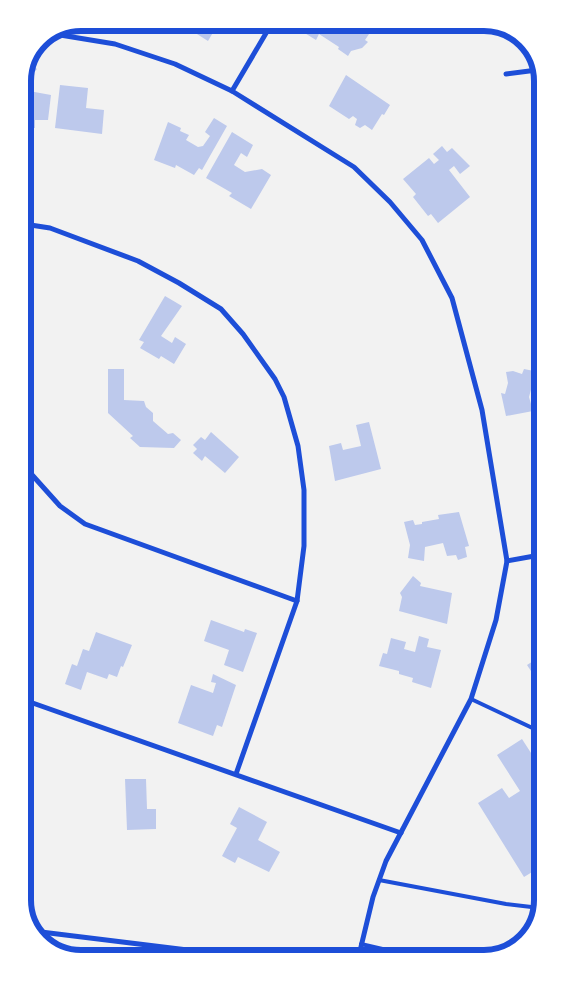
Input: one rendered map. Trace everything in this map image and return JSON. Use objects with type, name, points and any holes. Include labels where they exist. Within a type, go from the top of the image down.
[{"type":"street","points":[[232,92],[267,31]]},
{"type":"street","points":[[62,35],[115,44],[174,64],[232,92],[354,167],[390,202],[422,240],[452,298],[482,410],[507,561],[496,620],[471,699],[400,833],[379,880],[360,950]]},
{"type":"street","points":[[506,74],[532,71]]},
{"type":"street","points":[[31,225],[50,228],[138,261],[180,283],[220,309],[243,334],[275,379],[284,397],[298,446],[304,490],[304,546],[298,601],[236,774]]},
{"type":"street","points":[[31,474],[60,506],[85,524],[298,601]]},
{"type":"street","points":[[507,561],[534,556]]},
{"type":"street","points":[[31,703],[400,833]]},
{"type":"street","points":[[44,932],[188,950]]},
{"type":"lane","points":[[471,699],[534,729]]},
{"type":"lane","points":[[379,880],[506,904],[533,907]]},
{"type":"lane","points":[[361,944],[387,950]]},
{"type":"building","points":[[192,31],[214,31],[208,41]]},
{"type":"building","points":[[371,31],[365,40],[368,42],[362,48],[351,51],[348,56],[338,49],[339,47],[319,34],[316,40],[303,32]]},
{"type":"building","points":[[34,66],[37,69],[32,75]]},
{"type":"building","points":[[346,75],[390,105],[372,130],[365,125],[360,128],[355,125],[357,119],[353,116],[349,119],[329,106]]},
{"type":"building","points":[[60,85],[88,88],[86,108],[104,110],[102,134],[55,128]]},
{"type":"building","points":[[31,91],[51,95],[48,120],[35,120],[35,128],[31,128]]},
{"type":"building","points":[[214,118],[227,126],[202,170],[199,168],[194,175],[176,165],[175,168],[154,160],[168,122],[181,128],[180,131],[189,135],[186,140],[198,147],[203,146],[210,136],[205,132]]},
{"type":"building","points":[[232,132],[253,145],[247,157],[241,153],[234,165],[245,172],[262,169],[271,175],[251,209],[229,196],[232,193],[206,178]]},
{"type":"building","points":[[442,146],[447,152],[452,148],[470,166],[460,174],[454,166],[449,170],[470,197],[438,223],[431,214],[428,216],[413,197],[416,194],[403,179],[429,158],[434,164],[439,160],[433,154]]},
{"type":"building","points":[[165,296],[182,306],[161,336],[172,343],[175,337],[186,344],[174,364],[161,356],[159,359],[140,348],[144,342],[139,340]]},
{"type":"building","points":[[108,369],[124,369],[124,400],[144,401],[146,407],[153,413],[153,421],[168,434],[173,433],[181,440],[174,448],[140,447],[130,438],[133,436],[108,413]]},
{"type":"building","points":[[524,369],[534,371],[534,386],[532,386],[529,397],[533,411],[506,416],[501,393],[505,394],[508,383],[506,372],[513,371],[522,374]]},
{"type":"building","points":[[369,422],[381,469],[335,481],[329,446],[341,443],[343,450],[361,446],[356,425]]},
{"type":"building","points":[[211,432],[239,457],[225,473],[205,456],[202,461],[193,453],[197,449],[193,445],[201,437],[205,440]]},
{"type":"building","points":[[459,512],[469,546],[465,547],[467,557],[458,560],[456,555],[447,556],[443,543],[425,547],[424,561],[408,558],[410,545],[404,522],[413,520],[415,525],[422,524],[422,522],[439,519],[438,515]]},
{"type":"building","points":[[413,576],[421,583],[420,586],[452,593],[447,624],[399,611],[402,597],[400,593]]},
{"type":"building","points":[[211,620],[244,632],[245,629],[257,633],[243,672],[224,665],[229,650],[204,641]]},
{"type":"building","points":[[96,632],[132,645],[123,667],[121,666],[117,677],[109,674],[107,679],[87,672],[81,690],[65,684],[72,664],[77,666],[83,649],[89,651]]},
{"type":"building","points":[[419,636],[429,639],[427,647],[441,650],[431,688],[412,682],[413,678],[399,674],[399,671],[379,666],[383,653],[387,654],[391,638],[406,642],[404,649],[415,652]]},
{"type":"building","points":[[534,660],[534,676],[527,665]]},
{"type":"building","points":[[213,674],[236,685],[222,727],[217,725],[213,736],[178,723],[191,685],[213,693],[216,683],[211,682]]},
{"type":"building","points":[[522,739],[534,758],[534,871],[524,877],[478,803],[502,788],[509,798],[520,791],[497,755]]},
{"type":"building","points":[[125,779],[146,779],[147,809],[156,809],[156,829],[127,830]]},
{"type":"building","points":[[239,807],[267,822],[258,840],[280,852],[269,872],[238,857],[235,863],[222,856],[237,828],[230,824]]}]
